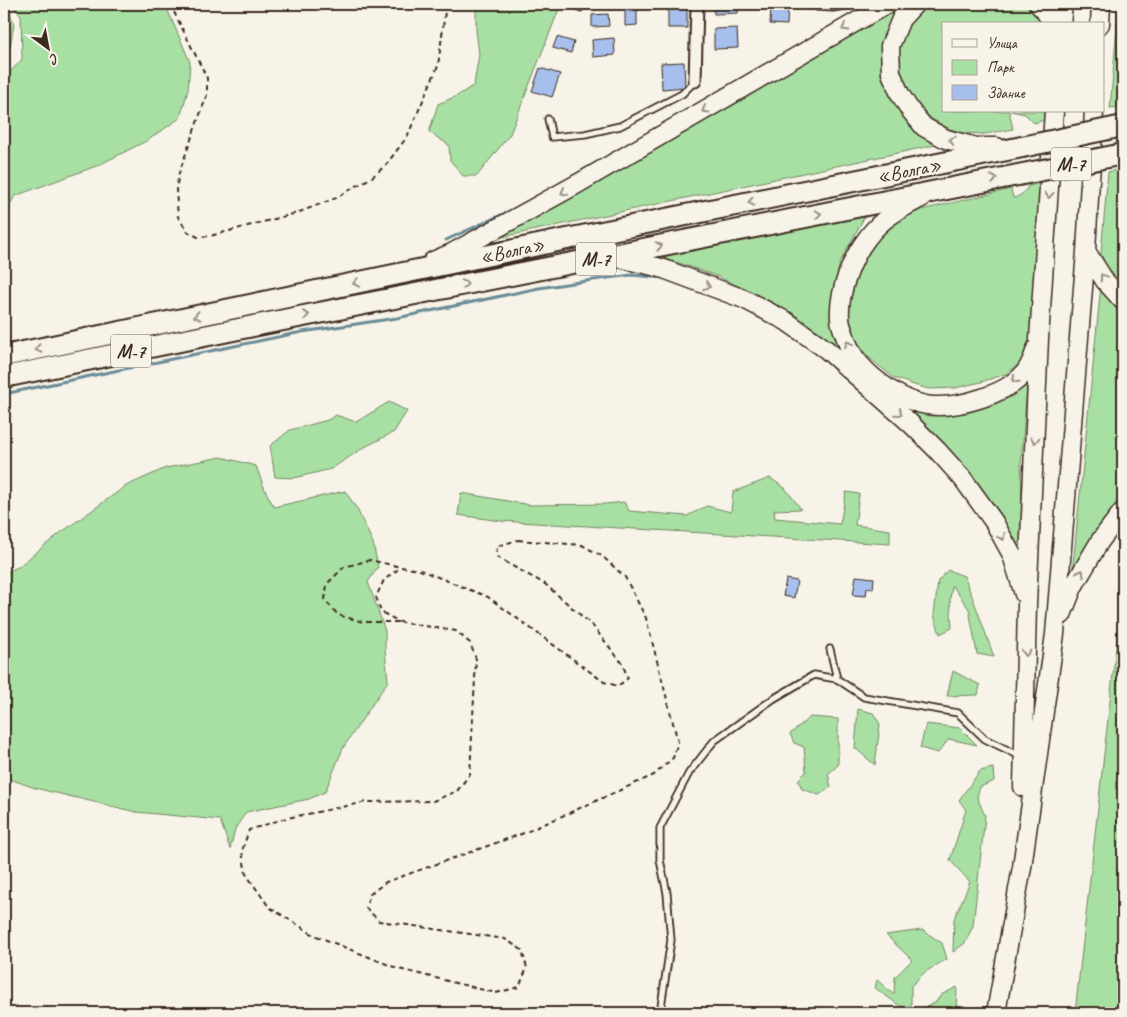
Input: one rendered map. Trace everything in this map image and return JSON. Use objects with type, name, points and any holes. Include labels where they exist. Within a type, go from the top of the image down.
[{"type":"highway","name":"М-7","points":[[1019,147],[1123,126]]},
{"type":"highway","name":"«Волга»","points":[[4,356],[1019,147]]},
{"type":"highway","name":"«Волга»","points":[[4,377],[1123,154]]},
{"type":"main road","points":[[404,273],[452,254],[519,218],[887,4]]},
{"type":"main road","points":[[914,4],[901,19],[890,46],[891,73],[900,94],[910,110],[924,127],[946,139],[976,147],[1019,147]]},
{"type":"main road","points":[[1038,4],[1052,22]]},
{"type":"main road","points":[[1061,22],[1063,4]]},
{"type":"main road","points":[[1022,867],[1027,604],[1039,339],[1054,112]]},
{"type":"main road","points":[[996,1013],[1022,867],[1055,634],[1086,251],[1094,112]]},
{"type":"main road","points":[[934,191],[890,214],[868,237],[846,278],[840,301],[840,320],[847,342],[859,363],[882,385],[909,400],[926,405],[946,406],[970,402],[1007,387],[1030,365],[1039,339]]},
{"type":"main road","points":[[1086,251],[1105,281],[1123,301]]},
{"type":"main road","points":[[610,256],[661,268],[744,300],[786,322],[826,350],[910,423],[963,479],[994,522],[1012,555],[1027,604]]},
{"type":"main road","points":[[1055,634],[1073,587],[1100,541],[1123,511]]},
{"type":"street","points":[[695,81],[696,4]]},
{"type":"lane","points":[[817,7],[833,8],[858,4]]},
{"type":"lane","points":[[548,119],[552,137],[585,134],[620,126],[682,94],[695,81]]},
{"type":"lane","points":[[830,649],[837,679]]},
{"type":"lane","points":[[660,1013],[671,940],[667,893],[660,860],[660,828],[689,773],[714,741],[773,699],[814,675],[837,679],[864,697],[958,713],[985,739],[1024,758]]},
{"type":"path","points":[[170,4],[207,78],[207,96],[179,172],[176,190],[178,217],[188,232],[198,237],[210,236],[297,213],[336,198],[372,177],[385,166],[407,137],[438,66],[446,4]]},
{"type":"path","points":[[518,540],[582,545],[602,556],[625,577],[646,618],[678,742],[673,758],[654,774],[533,830],[386,882],[369,895],[366,908],[380,921],[505,939],[522,950],[527,968],[519,987],[496,993],[399,968],[314,935],[269,907],[246,874],[242,851],[249,830],[283,819],[366,802],[433,800],[457,791],[470,774],[476,659],[470,643],[456,631],[400,622],[363,622],[338,615],[325,600],[327,584],[344,567],[370,560],[401,567],[420,570],[488,597],[604,682],[618,686],[628,678],[622,663],[592,625],[545,584],[496,556],[497,546],[518,540]]},
{"type":"path","points":[[400,622],[381,612],[376,597],[384,580],[401,567]]},
{"type":"green space","points":[[4,4],[7,4],[14,24],[4,75]]},
{"type":"green space","points":[[10,4],[165,4],[190,62],[188,90],[180,118],[148,140],[99,165],[15,196],[4,215],[4,79],[22,59],[21,15]]},
{"type":"green space","points":[[476,4],[561,4],[510,134],[477,176],[463,176],[450,160],[449,145],[429,132],[438,104],[457,96],[474,85],[479,54],[476,30]]},
{"type":"green space","points":[[904,4],[884,50],[935,145],[493,239]]},
{"type":"green space","points":[[922,4],[1033,4],[1046,22],[942,22],[942,112],[1009,112],[1013,129],[985,134],[965,133],[950,129],[932,119],[915,103],[904,86],[896,65],[897,41],[903,25]]},
{"type":"green space","points":[[1119,4],[1123,4],[1123,95],[1120,99],[1119,107],[1110,108]]},
{"type":"green space","points":[[1016,112],[1046,112],[1045,120],[1034,123],[1025,114]]},
{"type":"green space","points":[[1121,169],[1123,171],[1123,290],[1107,271],[1101,253],[1108,172]]},
{"type":"green space","points":[[1041,183],[1032,336],[1027,354],[1019,364],[1006,374],[981,382],[955,388],[929,389],[894,378],[867,356],[855,338],[847,310],[849,283],[867,248],[884,228],[921,210],[1011,189],[1013,198],[1022,194],[1028,186]]},
{"type":"green space","points":[[866,214],[840,262],[834,289],[834,316],[845,354],[818,331],[768,300],[719,277],[656,257]]},
{"type":"green space","points":[[1101,285],[1123,308],[1123,501],[1101,529],[1072,575]]},
{"type":"green space","points":[[1027,386],[1021,464],[1023,575],[1004,529],[891,397],[996,401]]},
{"type":"green space","points":[[389,402],[407,411],[394,432],[363,448],[331,469],[294,478],[275,477],[270,446],[290,430],[328,420],[336,415],[356,422]]},
{"type":"green space","points":[[221,457],[256,466],[274,507],[345,491],[357,509],[373,543],[378,567],[368,582],[385,631],[388,681],[343,748],[325,792],[309,799],[246,812],[235,829],[230,849],[220,820],[136,812],[35,788],[4,777],[4,573],[18,567],[59,534],[126,486],[166,468]]},
{"type":"green space","points":[[770,478],[785,488],[801,509],[774,510],[775,518],[840,524],[846,492],[859,494],[855,525],[890,530],[890,544],[501,521],[458,515],[461,493],[531,505],[624,502],[629,511],[687,516],[707,506],[731,512],[733,492]]},
{"type":"green space","points":[[948,570],[964,576],[994,657],[977,654],[969,609],[952,585],[950,599],[952,628],[940,634],[934,615],[938,581]]},
{"type":"green space","points":[[1123,592],[1123,1013],[1075,1013],[1122,594]]},
{"type":"green space","points":[[953,671],[980,685],[978,695],[947,696]]},
{"type":"green space","points":[[858,709],[873,713],[880,724],[875,765],[855,748]]},
{"type":"green space","points":[[810,717],[838,719],[838,765],[828,774],[831,787],[819,795],[802,789],[798,780],[806,772],[804,747],[794,743],[790,734]]},
{"type":"green space","points":[[926,724],[960,728],[977,745],[949,739],[938,753],[920,748]]},
{"type":"green space","points":[[993,768],[994,781],[980,787],[977,797],[985,816],[973,926],[965,943],[953,952],[954,919],[970,882],[950,860],[966,810],[959,800],[980,771]]},
{"type":"green space","points":[[922,930],[942,943],[947,959],[925,972],[911,986],[911,1008],[900,1006],[875,988],[877,980],[894,995],[895,977],[912,960],[886,935]]},
{"type":"green space","points":[[957,987],[956,1013],[942,1010],[941,1013],[921,1013],[920,1009],[935,1003],[941,995]]},
{"type":"building","points":[[713,4],[738,4],[738,13],[714,14]]},
{"type":"building","points":[[771,4],[788,5],[787,25],[770,24]]},
{"type":"building","points":[[668,6],[687,6],[687,28],[668,28]]},
{"type":"building","points":[[637,9],[637,25],[625,26],[625,10]]},
{"type":"building","points":[[608,14],[609,26],[592,27],[592,15]]},
{"type":"building","points":[[737,28],[738,48],[714,49],[714,29]]},
{"type":"building","points":[[557,37],[574,42],[571,53],[553,48]]},
{"type":"building","points":[[614,38],[615,55],[593,57],[592,40]]},
{"type":"building","points":[[684,62],[685,87],[662,89],[661,63]]},
{"type":"building","points":[[540,68],[560,74],[552,97],[532,91]]},
{"type":"building","points":[[856,576],[874,578],[873,589],[867,588],[866,596],[853,595]]},
{"type":"building","points":[[786,579],[797,581],[794,598],[783,596]]},
{"type":"waterway","points":[[552,188],[662,125]]},
{"type":"waterway","points":[[446,240],[514,209]]},
{"type":"waterway","points":[[4,394],[302,332],[397,318],[539,288],[632,275],[664,278]]}]
